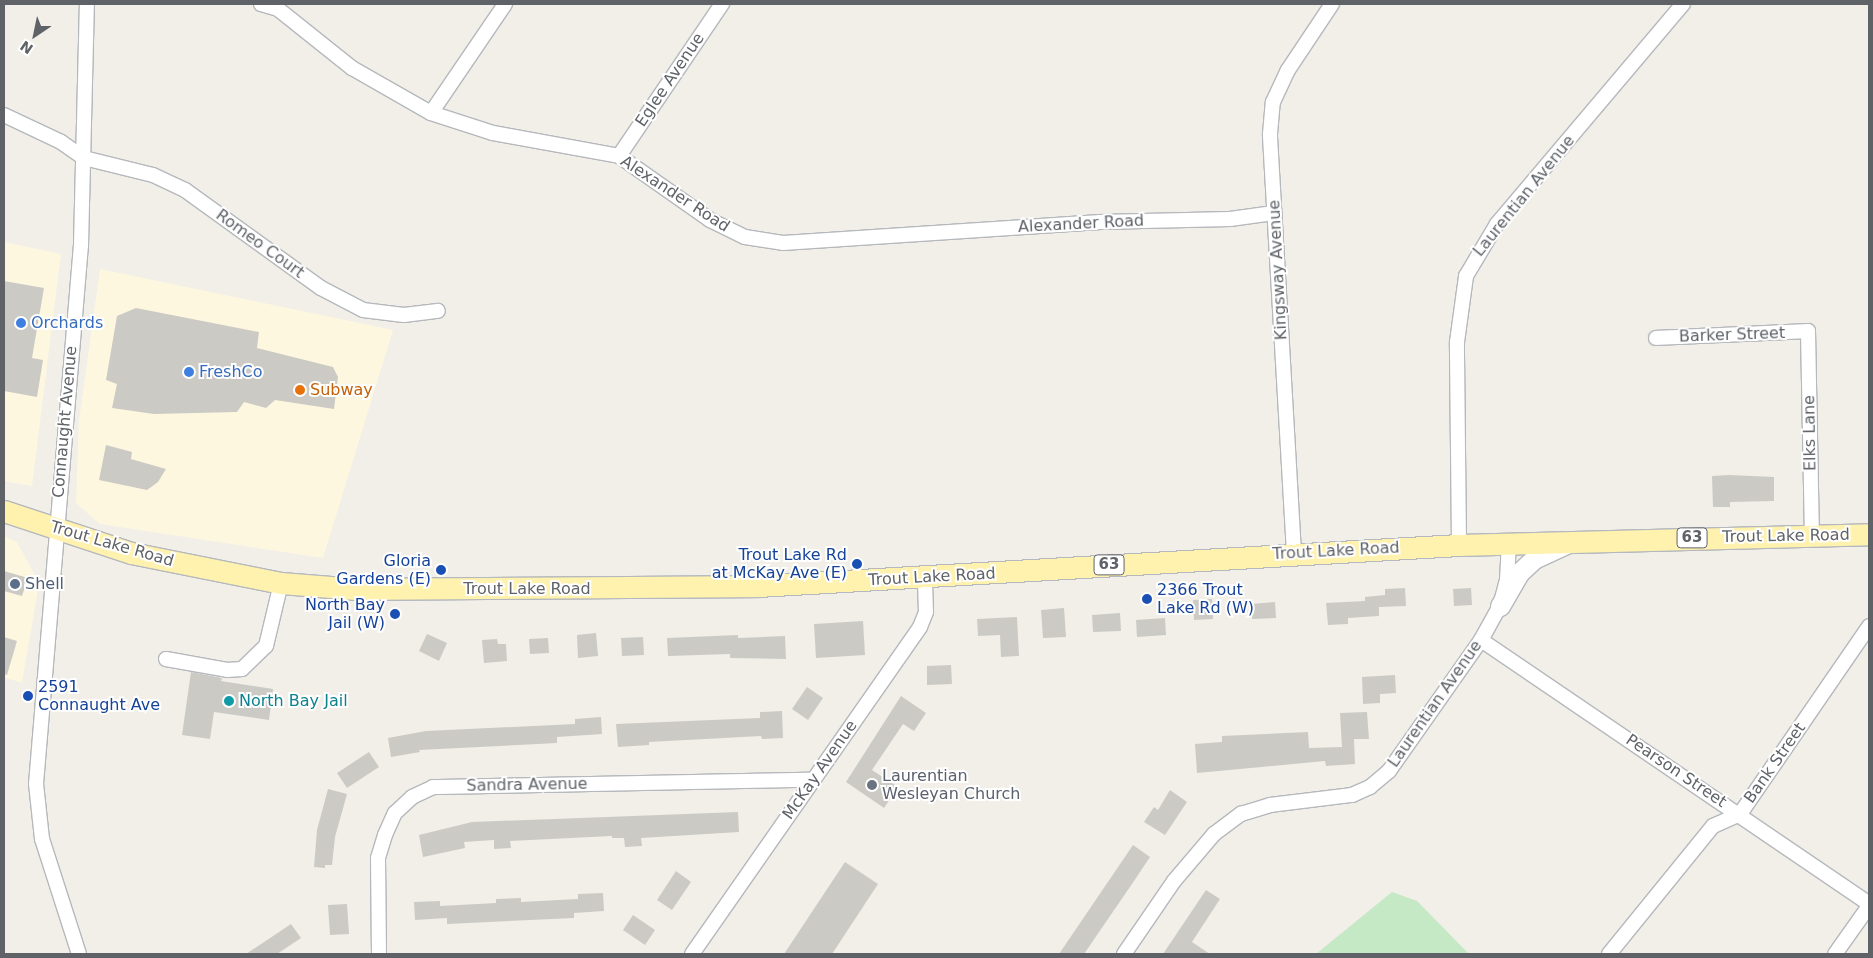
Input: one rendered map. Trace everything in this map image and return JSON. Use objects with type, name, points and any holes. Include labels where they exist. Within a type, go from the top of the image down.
[{"type":"main road","name":"Trout Lake Road","points":[[4,511],[131,553],[281,583],[356,589],[568,589],[758,586],[1294,553],[1459,545],[1869,534]]},
{"type":"main road","points":[[1500,606],[1520,572],[1534,559],[1573,541]]},
{"type":"street","name":"Connaught Avenue","points":[[80,954],[42,839],[36,784],[54,587],[56,528],[81,245],[87,4]]},
{"type":"street","name":"Alexander Road","points":[[261,4],[280,6],[352,68],[431,113],[493,133],[618,156],[710,220],[745,237],[783,243],[1100,222],[1230,219],[1274,213]]},
{"type":"street","points":[[431,113],[505,4]]},
{"type":"street","name":"Eglee Avenue","points":[[618,156],[722,4]]},
{"type":"street","name":"Kingsway Avenue","points":[[1294,553],[1270,134],[1273,102],[1288,70],[1332,4]]},
{"type":"street","name":"Laurentian Avenue","points":[[1459,545],[1457,342],[1466,276],[1498,224],[1683,4]]},
{"type":"street","points":[[4,116],[61,142],[84,158]]},
{"type":"street","name":"Romeo Court","points":[[84,158],[153,175],[185,190],[321,288],[363,310],[404,315],[438,311]]},
{"type":"street","name":"Barker Street","points":[[1656,338],[1808,331]]},
{"type":"street","name":"Elks Lane","points":[[1808,331],[1812,535]]},
{"type":"street","name":"Laurentian Avenue","points":[[1124,954],[1174,881],[1214,834],[1241,814],[1270,805],[1352,795],[1370,787],[1388,771],[1481,640],[1500,606],[1507,580],[1509,543]]},
{"type":"street","name":"McKay Avenue","points":[[692,954],[920,627],[926,612],[925,577]]},
{"type":"street","points":[[166,659],[227,670],[242,669],[266,646],[281,583]]},
{"type":"street","name":"Bank Street","points":[[1609,954],[1712,826],[1740,814],[1869,626]]},
{"type":"street","name":"Pearson Street","points":[[1481,640],[1740,814],[1869,905]]},
{"type":"street","name":"Sandra Avenue","points":[[379,954],[378,858],[384,835],[395,814],[412,797],[433,787],[813,780]]},
{"type":"street","points":[[1836,954],[1869,905]]},
{"type":"shaded area","points":[[4,242],[61,254],[32,486],[4,481]]},
{"type":"shaded area","points":[[100,269],[393,330],[323,558],[100,524],[76,503],[79,421]]},
{"type":"shaded area","points":[[4,536],[17,542],[39,583],[22,683],[4,677]]},
{"type":"green space","points":[[1392,892],[1417,901],[1469,954],[1316,954]]},
{"type":"building","name":"Orchards","points":[[4,281],[44,288],[32,358],[43,360],[37,397],[4,391]]},
{"type":"building","points":[[136,308],[259,332],[257,348],[333,367],[338,377],[334,409],[275,400],[266,408],[244,402],[237,412],[154,414],[112,408],[117,384],[106,380],[117,316]]},
{"type":"building","points":[[106,445],[132,452],[131,459],[166,469],[158,482],[147,490],[99,480]]},
{"type":"building","points":[[1712,476],[1774,477],[1774,501],[1730,502],[1730,507],[1713,507]]},
{"type":"building","name":"Shell","points":[[4,571],[28,578],[22,596],[4,591]]},
{"type":"building","points":[[1405,588],[1406,606],[1379,607],[1379,616],[1348,618],[1348,624],[1328,625],[1326,603],[1365,601],[1365,597],[1385,595],[1385,589]]},
{"type":"building","points":[[1471,588],[1472,605],[1454,606],[1453,589]]},
{"type":"building","points":[[1212,599],[1213,619],[1194,620],[1193,600]]},
{"type":"building","points":[[1275,602],[1276,618],[1252,619],[1251,604]]},
{"type":"building","points":[[1064,608],[1066,637],[1043,638],[1041,610]]},
{"type":"building","points":[[1120,613],[1121,631],[1093,632],[1092,615]]},
{"type":"building","points":[[1017,617],[1019,656],[1001,657],[1000,635],[978,636],[977,619]]},
{"type":"building","points":[[1165,618],[1166,635],[1137,637],[1136,620]]},
{"type":"building","points":[[863,621],[865,655],[816,658],[814,624]]},
{"type":"building","points":[[596,633],[598,656],[578,658],[577,635]]},
{"type":"building","points":[[427,634],[447,643],[439,661],[419,651]]},
{"type":"building","points":[[738,635],[738,638],[785,636],[786,659],[730,658],[730,654],[668,656],[667,638]]},
{"type":"building","points":[[4,637],[17,641],[7,675],[4,674]]},
{"type":"building","points":[[643,637],[644,655],[622,656],[621,638]]},
{"type":"building","points":[[548,638],[549,653],[530,654],[529,639]]},
{"type":"building","points":[[497,639],[498,644],[506,644],[507,661],[484,663],[482,640]]},
{"type":"building","points":[[951,665],[952,684],[927,685],[927,666]]},
{"type":"building","name":"North Bay Jail","points":[[191,672],[222,678],[221,681],[273,689],[269,720],[214,712],[210,739],[182,735]]},
{"type":"building","points":[[1395,675],[1396,693],[1380,694],[1380,703],[1363,704],[1362,677]]},
{"type":"building","points":[[807,687],[823,698],[808,720],[792,709]]},
{"type":"building","points":[[901,696],[926,713],[914,731],[903,724],[872,770],[898,787],[884,808],[846,782]]},
{"type":"building","points":[[782,711],[783,738],[762,739],[761,736],[649,742],[649,745],[618,747],[616,724],[760,718],[760,712]]},
{"type":"building","points":[[1367,712],[1369,739],[1354,739],[1355,764],[1326,766],[1325,761],[1197,773],[1195,744],[1222,742],[1222,736],[1308,732],[1309,748],[1342,747],[1340,713]]},
{"type":"building","points":[[601,717],[602,734],[557,737],[557,743],[419,750],[420,752],[391,757],[388,738],[426,731],[575,724],[575,719]]},
{"type":"building","points":[[369,752],[379,767],[347,788],[337,773]]},
{"type":"building","points":[[328,789],[347,794],[335,837],[332,865],[325,865],[325,868],[314,867],[317,830]]},
{"type":"building","points":[[1170,790],[1187,802],[1165,835],[1144,822],[1154,807],[1158,810]]},
{"type":"building","points":[[738,812],[739,832],[641,838],[642,846],[625,847],[624,838],[612,838],[612,836],[510,841],[511,848],[494,849],[494,840],[464,842],[465,848],[423,857],[419,835],[472,822]]},
{"type":"building","points":[[1133,845],[1150,857],[1134,881],[1084,954],[1059,954]]},
{"type":"building","points":[[845,862],[878,884],[832,954],[784,954]]},
{"type":"building","points":[[676,871],[691,882],[672,910],[657,900]]},
{"type":"building","points":[[1206,890],[1220,899],[1192,942],[1210,954],[1163,954]]},
{"type":"building","points":[[603,893],[604,911],[574,913],[574,918],[447,924],[447,918],[415,920],[414,902],[440,901],[440,906],[496,903],[496,899],[521,898],[521,902],[578,899],[578,894]]},
{"type":"building","points":[[347,904],[349,934],[330,935],[328,905]]},
{"type":"building","points":[[633,915],[655,930],[645,945],[623,930]]},
{"type":"building","points":[[291,924],[301,938],[277,954],[246,954]]},
{"type":"place","name":"Orchards","points":[[21,323]]},
{"type":"place","name":"FreshCo","points":[[189,372]]},
{"type":"place","name":"Subway","points":[[300,390]]},
{"type":"place","name":"Trout Lake Rd at McKay Ave (E)","points":[[857,564]]},
{"type":"place","name":"Gloria Gardens (E)","points":[[441,570]]},
{"type":"place","name":"Shell","points":[[15,584]]},
{"type":"place","name":"2366 Trout Lake Rd (W)","points":[[1147,599]]},
{"type":"place","name":"North Bay Jail (W)","points":[[395,614]]},
{"type":"place","name":"2591 Connaught Ave","points":[[28,696]]},
{"type":"place","name":"North Bay Jail","points":[[229,701]]},
{"type":"place","name":"Laurentian Wesleyan Church","points":[[872,785]]}]
